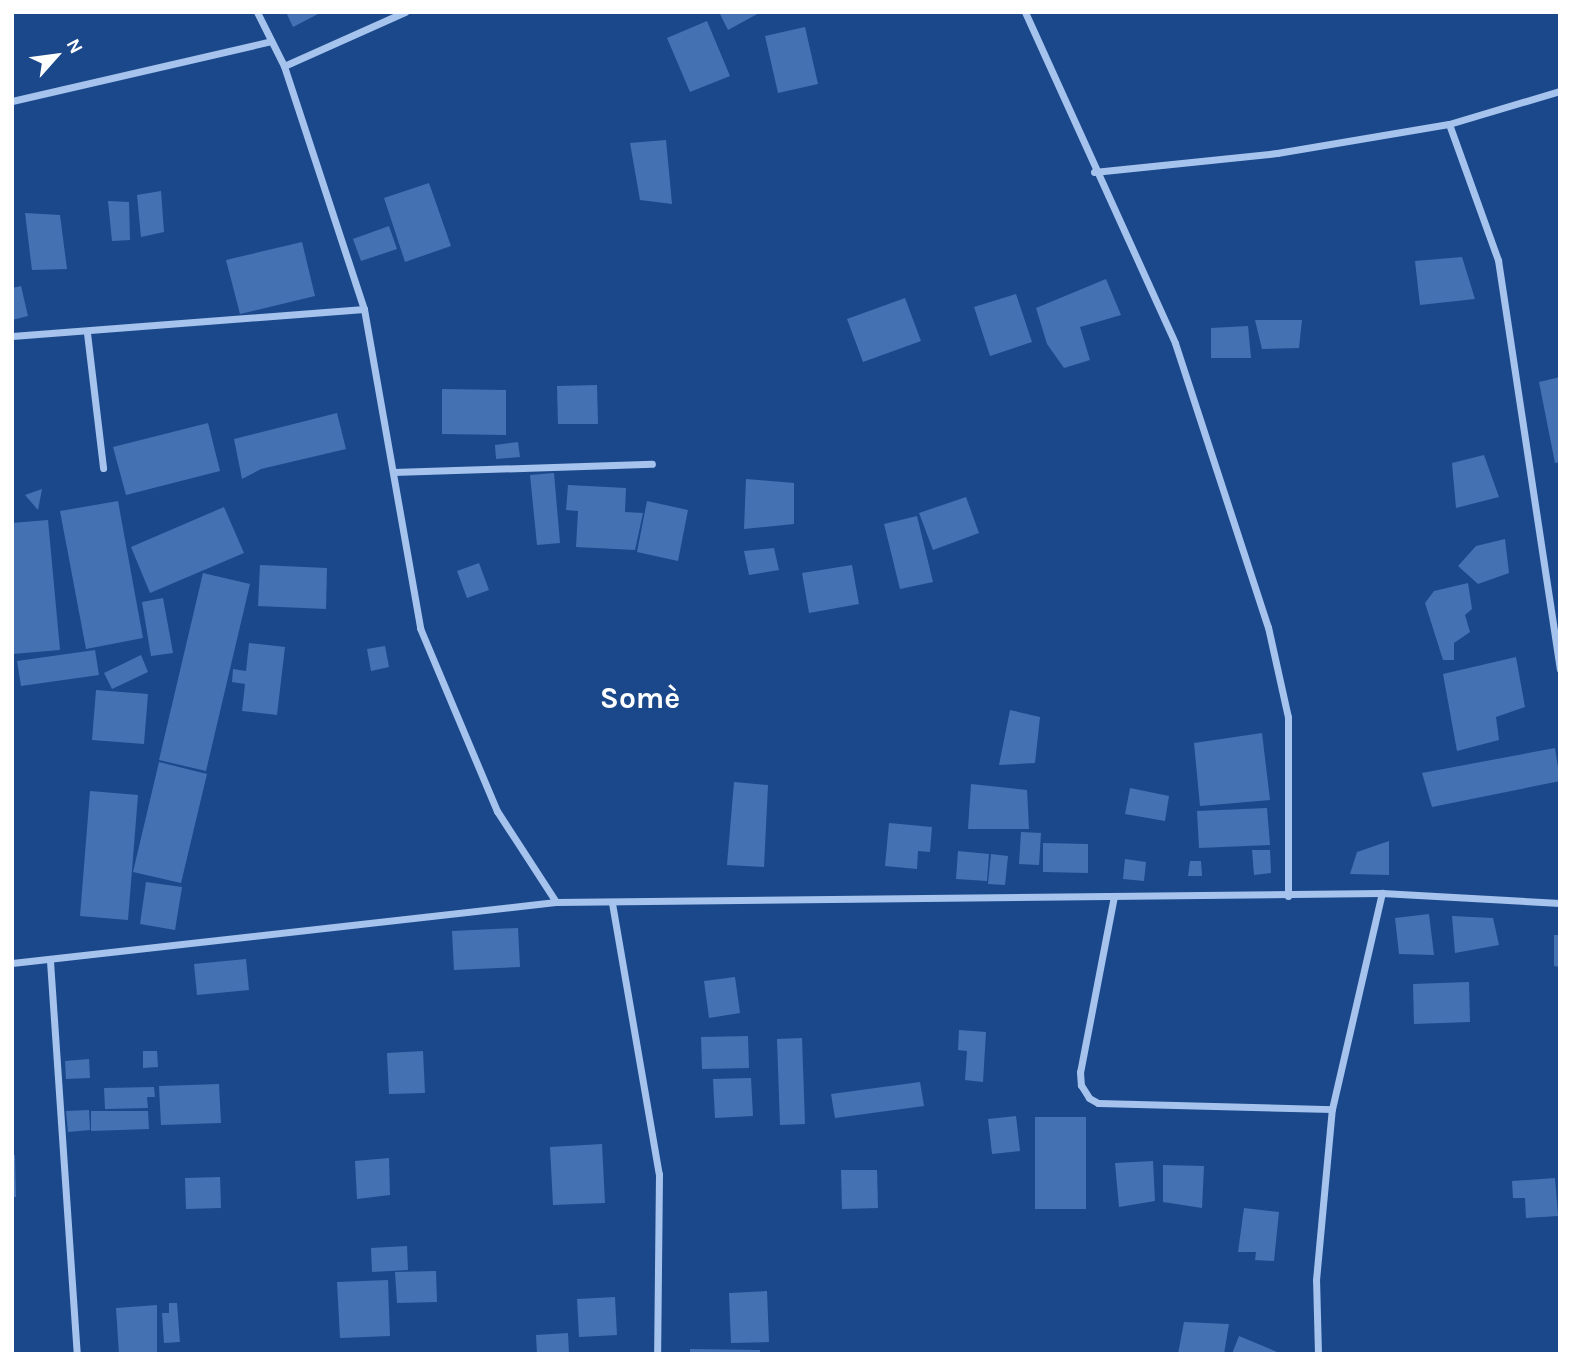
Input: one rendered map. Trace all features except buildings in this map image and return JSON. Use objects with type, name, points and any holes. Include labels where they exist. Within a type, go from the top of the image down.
[{"type":"street","points":[[257,12],[284,66],[364,309],[420,628],[497,811],[556,902]]},
{"type":"street","points":[[284,66],[405,12]]},
{"type":"street","points":[[1025,12],[1094,172],[1175,343],[1268,627],[1288,717],[1288,895]]},
{"type":"street","points":[[12,101],[271,41]]},
{"type":"street","points":[[1094,172],[1277,153],[1449,124],[1560,91]]},
{"type":"street","points":[[1449,124],[1498,260],[1560,669]]},
{"type":"street","points":[[12,336],[87,333],[364,309]]},
{"type":"street","points":[[87,333],[103,468]]},
{"type":"street","points":[[393,472],[652,464]]},
{"type":"street","points":[[1318,1354],[1316,1280],[1332,1109],[1382,893]]},
{"type":"street","points":[[12,963],[50,961],[556,902],[1382,893],[1560,903]]},
{"type":"street","points":[[1114,896],[1080,1072],[1089,1098],[1098,1103],[1332,1109]]},
{"type":"street","points":[[612,903],[659,1174],[657,1354]]},
{"type":"street","points":[[50,961],[78,1354]]},
{"type":"district","name":"Somè","points":[[640,698]]}]
